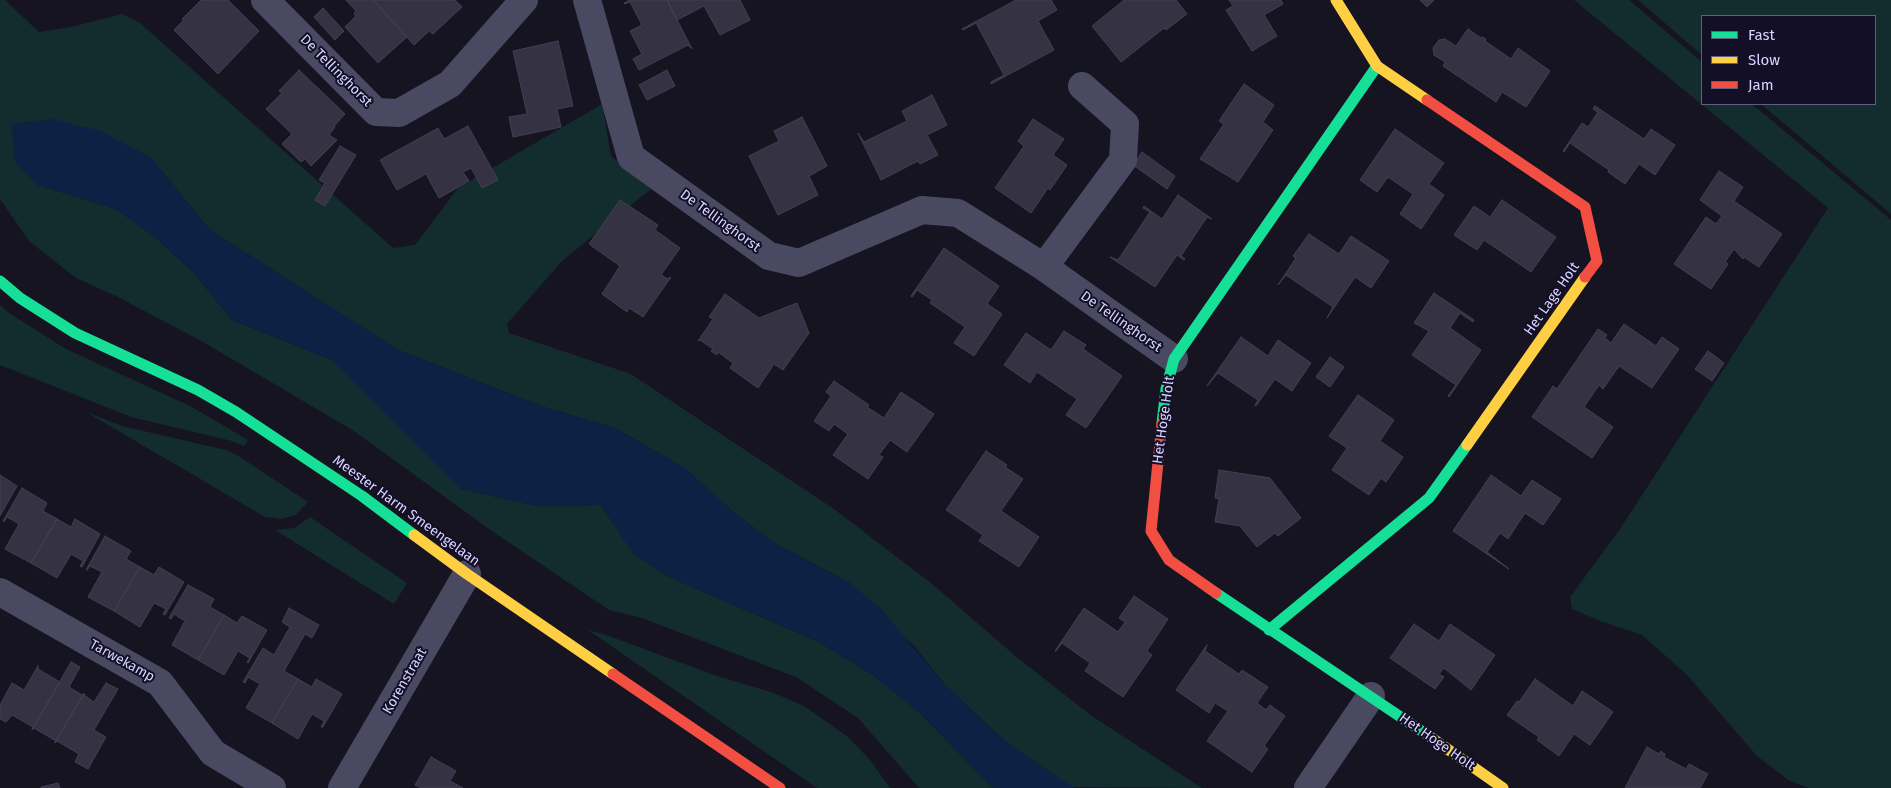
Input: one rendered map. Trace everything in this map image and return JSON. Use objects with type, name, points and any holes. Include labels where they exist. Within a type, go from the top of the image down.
[{"type":"street","name":"De Tellinghorst","points":[[265,0],[376,112],[398,113],[450,84],[524,0]]},
{"type":"street","name":"De Tellinghorst","points":[[587,0],[631,157],[769,256],[798,263],[922,210],[958,213],[1044,267],[1174,359]]},
{"type":"street","name":"Het Lage Holt","points":[[1269,630],[1429,498],[1597,260],[1585,207],[1377,66],[1336,0]]},
{"type":"street","name":"Het Hoge Holt","points":[[1377,66],[1174,359],[1166,389],[1151,531],[1169,560],[1269,630],[1371,696],[1503,788]]},
{"type":"street","points":[[1044,267],[1123,160],[1125,124],[1082,86]]},
{"type":"street","name":"Meester Harm Smeengelaan","points":[[0,281],[27,303],[75,333],[198,390],[236,412],[362,496],[467,574],[780,788]]},
{"type":"street","name":"Korenstraat","points":[[342,788],[467,574]]},
{"type":"street","name":"Tarwekamp","points":[[0,592],[160,683],[213,753],[272,788]]},
{"type":"street","points":[[1308,788],[1371,696]]},
{"type":"green space","points":[[0,0],[5,0],[39,32],[71,27],[122,14],[140,23],[393,248],[415,245],[458,188],[602,104],[611,156],[651,189],[562,261],[507,324],[509,333],[631,374],[834,509],[931,583],[1019,659],[1092,716],[1202,788],[1071,787],[1006,742],[946,686],[914,646],[850,583],[776,544],[738,516],[683,467],[615,428],[544,407],[398,350],[210,230],[151,158],[38,185],[116,209],[155,237],[194,273],[232,320],[332,360],[461,489],[538,506],[601,505],[634,554],[667,576],[819,642],[873,675],[920,713],[993,788],[919,788],[858,718],[796,677],[642,618],[609,610],[489,529],[354,431],[203,342],[118,297],[76,278],[29,241],[0,199]]},
{"type":"green space","points":[[1574,0],[1629,0],[1701,61],[1701,104]]},
{"type":"green space","points":[[1638,0],[1891,0],[1891,214],[1762,105],[1876,105],[1876,15],[1701,15],[1701,54]]},
{"type":"green space","points":[[1702,105],[1753,105],[1891,220],[1891,788],[1809,788],[1788,780],[1757,756],[1687,675],[1642,635],[1572,609],[1570,597],[1620,529],[1828,208]]},
{"type":"green space","points":[[0,305],[9,313],[66,349],[190,406],[248,440],[244,446],[232,441],[131,417],[0,365]]},
{"type":"green space","points":[[86,412],[122,426],[226,450],[237,455],[308,502],[295,515],[282,519],[265,517]]},
{"type":"green space","points":[[310,517],[407,583],[394,604],[275,530],[294,528]]},
{"type":"green space","points":[[588,630],[720,677],[771,692],[804,706],[848,737],[871,761],[890,788],[817,788]]},
{"type":"water","points":[[51,119],[101,131],[151,158],[210,230],[398,350],[544,407],[615,428],[683,467],[738,516],[776,544],[850,583],[882,610],[946,686],[1006,742],[1074,788],[993,788],[920,713],[873,675],[819,642],[667,576],[634,554],[601,505],[538,506],[461,489],[332,360],[232,320],[194,273],[155,237],[116,209],[38,185],[15,162],[11,124]]},
{"type":"building","points":[[201,0],[228,0],[259,31],[218,74],[174,30]]},
{"type":"building","points":[[346,0],[373,0],[407,37],[378,63],[345,27],[356,16],[354,14],[356,11]]},
{"type":"building","points":[[373,0],[455,0],[462,7],[433,34],[429,31],[414,45]]},
{"type":"building","points":[[630,0],[667,0],[692,49],[688,45],[639,70],[633,59],[642,54],[630,31],[642,25],[630,2],[624,3]]},
{"type":"building","points":[[667,0],[740,0],[750,20],[720,35],[704,6],[677,20]]},
{"type":"building","points":[[1016,0],[1051,0],[1057,10],[1038,21],[1054,50],[991,84],[991,82],[1004,75],[976,23],[962,29]]},
{"type":"building","points":[[1124,0],[1176,0],[1187,14],[1166,30],[1164,28],[1121,62],[1092,26]]},
{"type":"building","points":[[1229,0],[1281,0],[1283,4],[1264,15],[1277,36],[1252,51],[1226,10],[1233,6]]},
{"type":"building","points":[[1420,0],[1434,0],[1427,7]]},
{"type":"building","points":[[323,8],[344,31],[335,40],[314,17]]},
{"type":"building","points":[[1468,29],[1481,38],[1486,39],[1485,41],[1511,59],[1518,48],[1550,71],[1526,107],[1502,92],[1496,102],[1443,66],[1445,62],[1434,55],[1433,48],[1439,40],[1445,39],[1456,46]]},
{"type":"building","points":[[558,41],[573,106],[557,109],[561,127],[513,137],[509,117],[527,114],[513,51]]},
{"type":"building","points":[[299,70],[345,114],[329,135],[337,140],[311,166],[305,159],[301,162],[282,144],[292,134],[266,109],[282,93],[279,91]]},
{"type":"building","points":[[667,70],[675,86],[647,100],[639,85]]},
{"type":"building","points":[[1244,84],[1274,105],[1263,122],[1273,130],[1238,182],[1200,159],[1224,124],[1219,121]]},
{"type":"building","points":[[932,95],[947,125],[927,135],[938,155],[920,164],[918,161],[881,180],[858,133],[864,142],[907,121],[902,111]]},
{"type":"building","points":[[1595,106],[1644,139],[1651,129],[1675,145],[1655,175],[1639,164],[1625,184],[1608,172],[1609,170],[1570,143],[1563,151],[1582,123],[1588,127],[1598,112],[1593,109]]},
{"type":"building","points":[[802,117],[827,166],[809,176],[818,195],[778,215],[749,156],[779,141],[774,131]]},
{"type":"building","points":[[1033,119],[1064,139],[1053,155],[1067,165],[1031,213],[995,188],[1024,146],[1018,141]]},
{"type":"building","points":[[468,126],[498,180],[482,188],[471,168],[463,172],[469,181],[439,198],[426,174],[397,190],[380,160],[438,128],[444,139]]},
{"type":"building","points":[[1395,129],[1444,163],[1429,184],[1444,195],[1421,229],[1400,214],[1413,194],[1388,177],[1377,192],[1360,180]]},
{"type":"building","points":[[340,146],[356,155],[325,206],[315,200],[325,183],[319,180]]},
{"type":"building","points":[[1142,152],[1175,176],[1167,189],[1133,165]]},
{"type":"building","points":[[1719,171],[1743,187],[1734,201],[1782,234],[1759,267],[1744,257],[1743,259],[1734,249],[1725,262],[1728,264],[1711,289],[1674,264],[1706,217],[1716,224],[1722,216],[1700,200]]},
{"type":"building","points":[[1178,195],[1212,219],[1207,217],[1181,256],[1185,259],[1177,255],[1155,287],[1110,257],[1118,260],[1150,212],[1143,208],[1144,206],[1162,219]]},
{"type":"building","points":[[620,200],[658,225],[655,230],[680,248],[661,275],[668,279],[671,277],[643,317],[629,308],[627,312],[602,294],[620,266],[589,244]]},
{"type":"building","points":[[1502,200],[1556,237],[1531,272],[1484,240],[1477,250],[1454,235],[1474,206],[1490,217]]},
{"type":"building","points":[[1309,234],[1339,254],[1351,236],[1389,261],[1371,288],[1355,277],[1327,318],[1333,307],[1286,275],[1278,285],[1296,258],[1293,256]]},
{"type":"building","points":[[944,248],[999,286],[987,304],[1002,314],[974,356],[954,343],[965,327],[930,303],[932,300],[917,290],[911,296]]},
{"type":"building","points":[[1434,293],[1474,320],[1473,322],[1460,313],[1450,328],[1481,350],[1449,397],[1456,385],[1412,355],[1429,331],[1414,323]]},
{"type":"building","points":[[725,294],[759,318],[797,303],[809,333],[783,370],[774,364],[758,388],[730,368],[733,363],[718,352],[717,355],[711,351],[713,349],[700,340],[698,341],[713,319],[709,317]]},
{"type":"building","points":[[1624,324],[1656,346],[1662,337],[1679,349],[1652,388],[1619,366],[1603,389],[1599,385],[1584,407],[1613,427],[1592,458],[1532,417],[1553,386],[1557,389],[1598,329],[1607,335],[1605,338],[1611,343]]},
{"type":"building","points":[[1064,331],[1086,345],[1083,349],[1122,376],[1086,428],[1066,415],[1077,399],[1037,372],[1030,383],[1004,365],[1026,333],[1051,350]]},
{"type":"building","points":[[1241,337],[1268,356],[1278,340],[1311,363],[1292,391],[1275,379],[1256,406],[1258,400],[1218,373],[1207,386]]},
{"type":"building","points":[[1708,351],[1724,363],[1712,381],[1695,369]]},
{"type":"building","points":[[1330,357],[1344,367],[1330,387],[1316,377]]},
{"type":"building","points":[[834,381],[869,405],[867,407],[884,418],[901,392],[934,414],[907,452],[890,440],[879,455],[883,457],[868,479],[833,455],[848,434],[834,424],[829,431],[814,421],[831,396],[826,392]]},
{"type":"building","points":[[1358,395],[1394,420],[1380,441],[1403,457],[1386,482],[1381,478],[1369,495],[1332,470],[1347,448],[1329,436]]},
{"type":"building","points":[[986,451],[1007,465],[1005,467],[1023,479],[1001,511],[1039,537],[1019,567],[979,541],[983,535],[946,510]]},
{"type":"building","points":[[1219,470],[1270,478],[1301,518],[1278,536],[1275,533],[1257,547],[1240,526],[1215,522],[1219,499],[1215,498]]},
{"type":"building","points":[[0,475],[17,486],[0,516]]},
{"type":"building","points":[[1491,475],[1521,496],[1532,480],[1561,499],[1543,525],[1525,513],[1508,539],[1500,533],[1487,552],[1509,569],[1453,531]]},
{"type":"building","points":[[22,488],[47,503],[43,511],[57,519],[31,563],[5,549],[19,524],[7,517],[3,521]]},
{"type":"building","points":[[57,519],[71,527],[75,519],[100,534],[82,567],[80,566],[83,561],[71,554],[57,578],[31,563]]},
{"type":"building","points":[[105,536],[131,551],[126,559],[140,567],[114,611],[88,597],[102,572],[90,566],[86,570]]},
{"type":"building","points":[[140,567],[154,575],[159,567],[184,582],[165,615],[163,614],[166,609],[154,603],[140,627],[114,611]]},
{"type":"building","points":[[188,585],[214,599],[210,607],[224,615],[198,660],[172,645],[185,621],[174,614],[171,619],[169,618]]},
{"type":"building","points":[[1134,596],[1168,619],[1147,651],[1152,655],[1123,697],[1085,671],[1090,663],[1062,643],[1055,651],[1084,608],[1118,632],[1125,622],[1119,618]]},
{"type":"building","points":[[289,608],[319,625],[312,638],[305,634],[284,671],[298,679],[272,723],[246,708],[260,684],[248,677],[245,683],[243,682],[263,648],[274,655],[290,627],[282,622]]},
{"type":"building","points":[[224,615],[237,623],[242,616],[267,630],[248,663],[250,658],[238,651],[224,675],[198,660]]},
{"type":"building","points":[[1414,624],[1439,641],[1450,624],[1495,655],[1471,690],[1444,668],[1439,674],[1444,677],[1435,689],[1390,658]]},
{"type":"building","points":[[1207,645],[1205,651],[1239,674],[1242,670],[1268,687],[1257,703],[1266,710],[1270,705],[1285,716],[1264,746],[1268,749],[1252,772],[1207,741],[1228,711],[1215,703],[1209,713],[1176,690]]},
{"type":"building","points":[[71,662],[80,667],[69,687],[82,695],[84,693],[55,743],[56,741],[34,728],[32,730]]},
{"type":"building","points":[[38,666],[38,669],[60,682],[32,730],[33,727],[12,715],[6,722],[0,719],[0,705],[12,683],[24,690]]},
{"type":"building","points":[[298,679],[312,687],[316,679],[342,694],[323,727],[321,727],[324,721],[312,714],[298,739],[272,723]]},
{"type":"building","points":[[1535,679],[1573,706],[1582,691],[1613,712],[1590,745],[1574,734],[1559,756],[1537,740],[1539,737],[1507,715]]},
{"type":"building","points":[[106,683],[118,689],[94,730],[106,737],[88,769],[75,762],[79,754],[57,741],[55,743],[84,693],[94,702]]},
{"type":"building","points":[[1647,747],[1659,754],[1661,751],[1665,754],[1664,757],[1686,769],[1689,764],[1708,774],[1700,788],[1625,788]]},
{"type":"building","points":[[431,757],[456,771],[450,781],[463,788],[421,788],[415,785]]},
{"type":"building","points":[[58,783],[60,788],[41,788],[41,787]]},
{"type":"traffic: fast","points":[[1162,423],[1166,389],[1174,359],[1377,66]]},
{"type":"traffic: fast","points":[[0,281],[20,298],[75,333],[198,390],[236,412],[362,496],[414,535]]},
{"type":"traffic: fast","points":[[1269,630],[1429,498],[1467,445]]},
{"type":"traffic: fast","points":[[1216,593],[1426,734]]},
{"type":"traffic: slow","points":[[1336,0],[1377,66],[1427,100]]},
{"type":"traffic: slow","points":[[1467,445],[1585,277]]},
{"type":"traffic: slow","points":[[414,535],[467,574],[613,674]]},
{"type":"traffic: slow","points":[[1426,734],[1503,788]]},
{"type":"traffic: jam","points":[[1427,100],[1585,207],[1597,261],[1585,277]]},
{"type":"traffic: jam","points":[[1162,423],[1151,531],[1169,560],[1216,593]]},
{"type":"traffic: jam","points":[[613,674],[780,788]]}]
